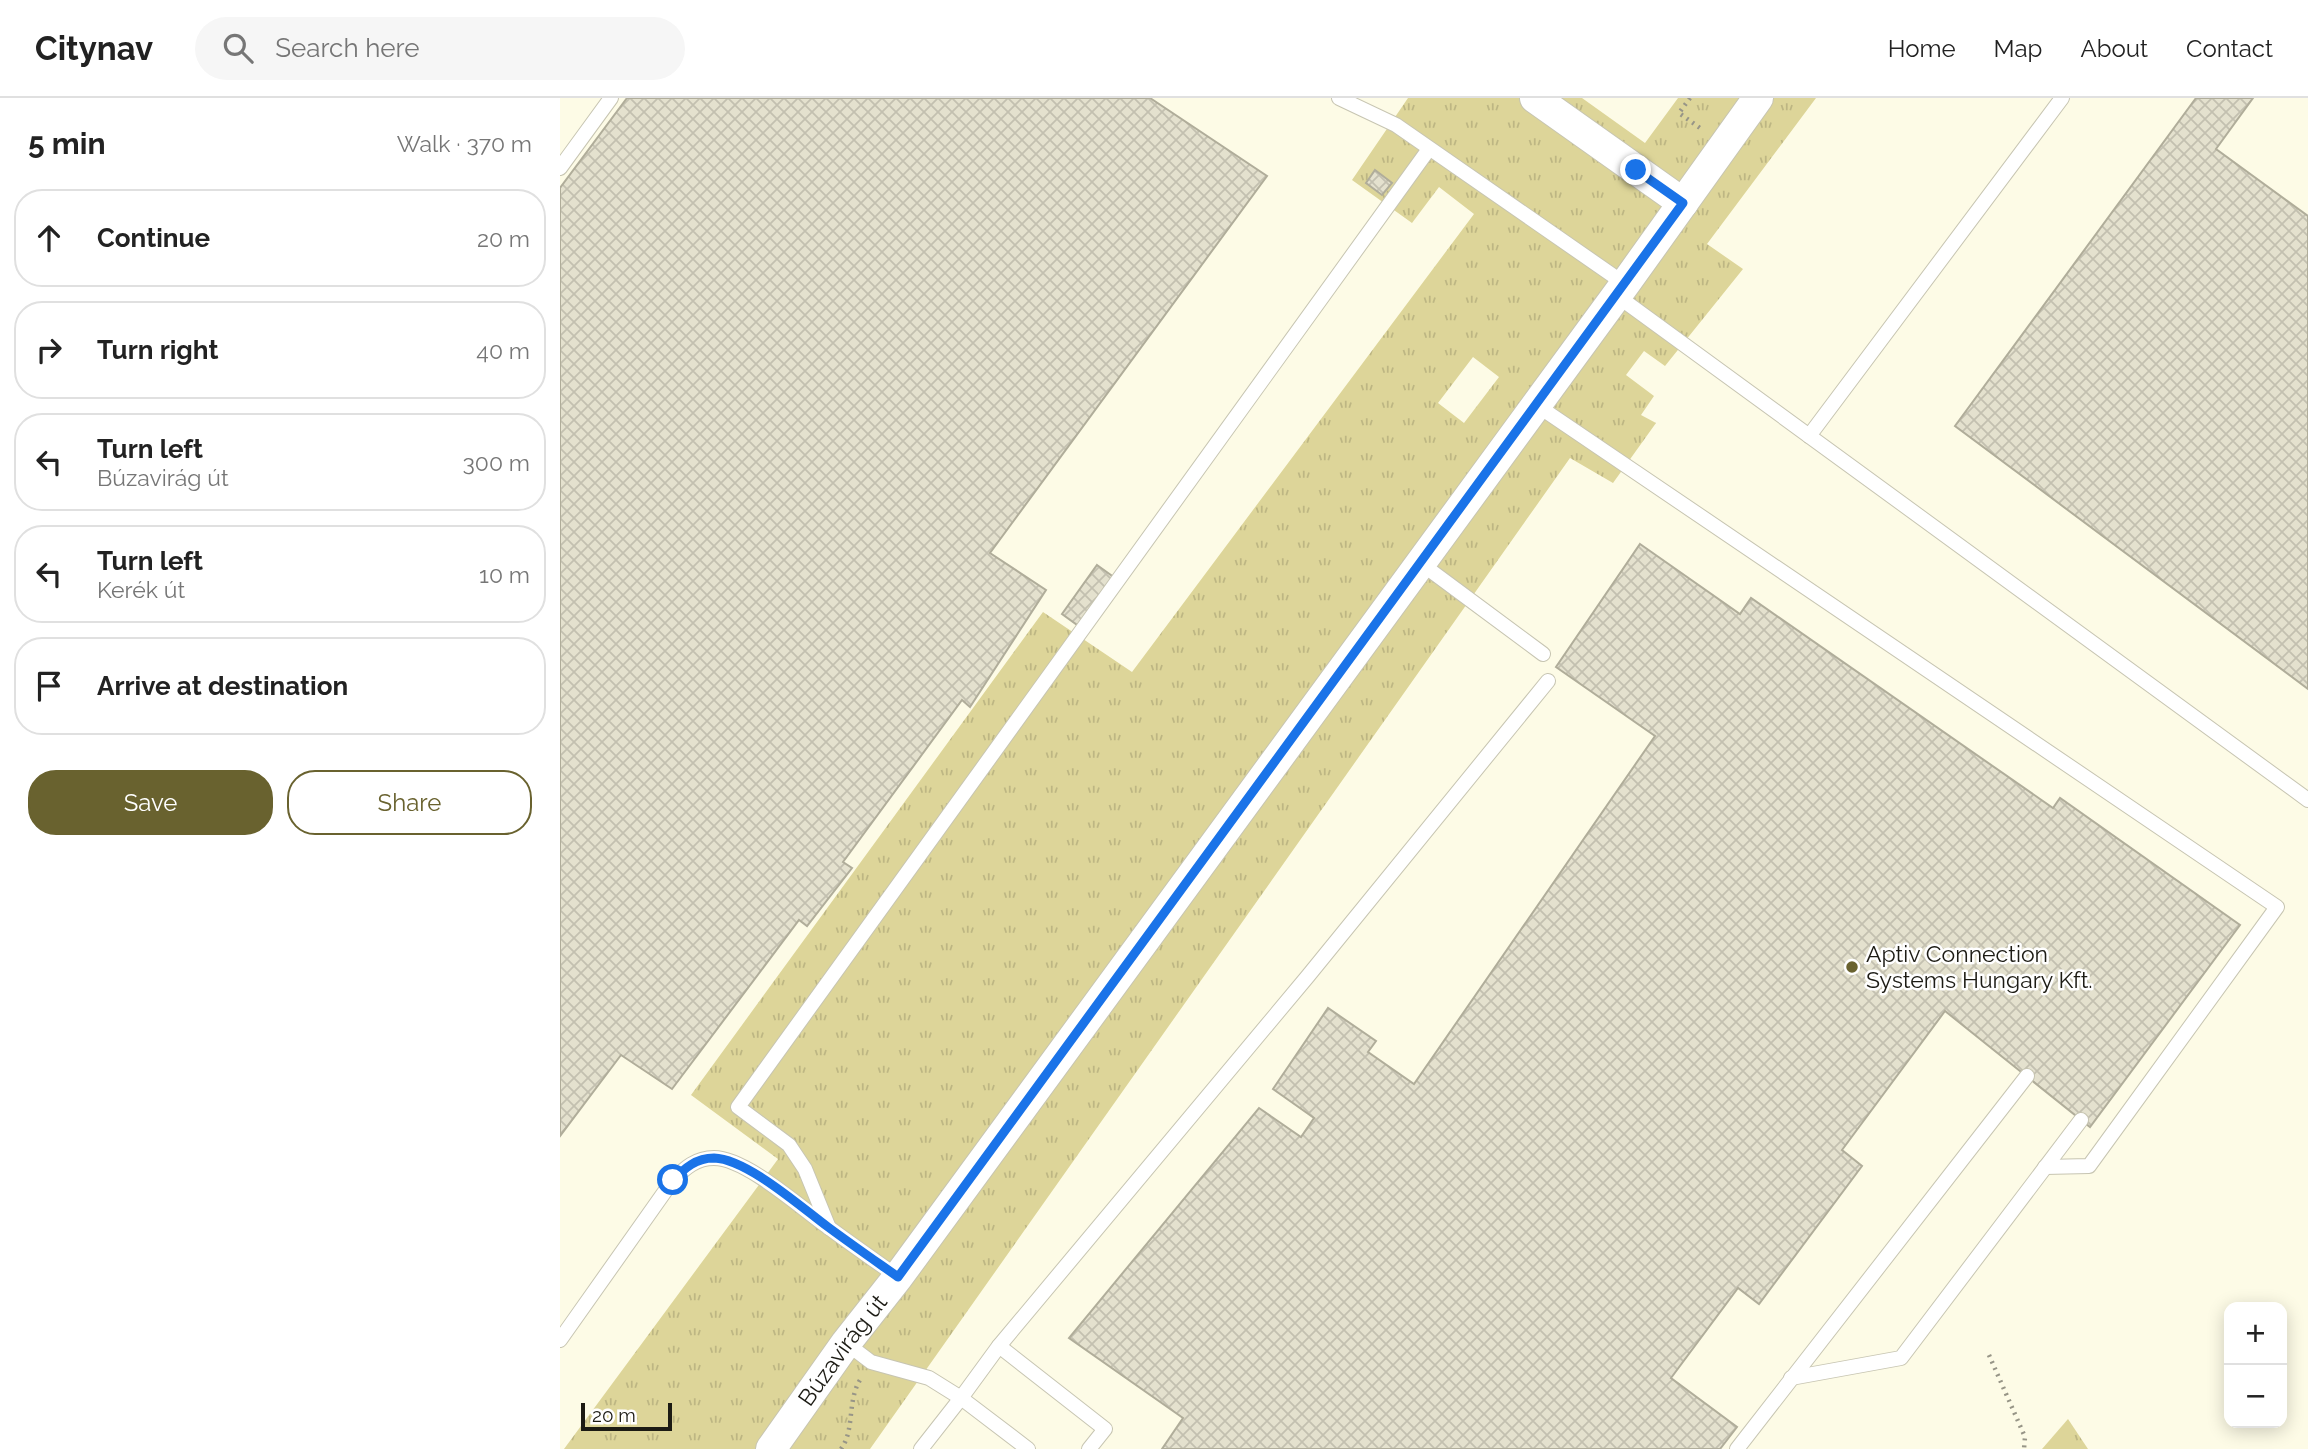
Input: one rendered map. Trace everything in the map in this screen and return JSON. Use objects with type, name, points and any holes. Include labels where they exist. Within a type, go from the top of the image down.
[{"type":"street","name":"Búzavirág út","points":[[771,1449],[1758,98]]},
{"type":"street","points":[[1543,100],[1683,203]]},
{"type":"lane","points":[[560,168],[611,98]]},
{"type":"lane","points":[[1339,98],[1396,125],[1620,290],[1810,436],[2308,800]]},
{"type":"lane","points":[[1810,436],[2062,98]]},
{"type":"lane","points":[[829,1228],[805,1169],[789,1145],[738,1107],[1429,149]]},
{"type":"lane","points":[[1535,404],[2277,907],[2089,1166],[2045,1167]]},
{"type":"lane","points":[[1419,562],[1543,654]]},
{"type":"lane","points":[[921,1449],[999,1346],[1308,976],[1548,681]]},
{"type":"lane","points":[[1737,1449],[2027,1076]]},
{"type":"lane","points":[[1791,1378],[1901,1358],[2081,1120]]},
{"type":"lane","points":[[560,1340],[673,1180],[690,1164],[701,1160],[719,1158],[739,1165],[764,1180],[898,1277]]},
{"type":"lane","points":[[846,1343],[871,1362],[929,1378],[961,1398],[1028,1449]]},
{"type":"lane","points":[[999,1346],[1105,1429],[1089,1449]]},
{"type":"path","points":[[1690,98],[1679,113],[1707,134]]},
{"type":"path","points":[[1989,1355],[2025,1437],[2024,1449]]},
{"type":"green space","points":[[1408,98],[1582,98],[1645,143],[1678,98],[1816,98],[1707,244],[1743,269],[1665,366],[1644,351],[1626,375],[1654,396],[1641,415],[1656,423],[1613,483],[1570,458],[870,1449],[564,1449],[778,1159],[691,1095],[1043,612],[1132,672],[1474,214],[1439,187],[1412,223],[1352,180]],"holes":[[[1473,357],[1499,377],[1464,423],[1438,403]]]},
{"type":"green space","points":[[2068,1419],[2088,1449],[2042,1449]]},
{"type":"building","points":[[627,98],[1150,98],[1267,176],[990,553],[1046,590],[970,707],[962,700],[843,862],[852,868],[807,926],[799,920],[672,1089],[621,1055],[560,1136],[560,188]]},
{"type":"building","points":[[2196,98],[2253,98],[2216,149],[2308,216],[2308,689],[1955,426]]},
{"type":"building","points":[[1375,170],[1392,183],[1382,195],[1366,183]]},
{"type":"building","name":"Aptiv Connection Systems Hungary Kft.","points":[[1640,544],[1740,614],[1751,598],[2053,808],[2060,798],[2240,925],[2090,1127],[1945,1011],[1842,1150],[1862,1166],[1759,1304],[1738,1288],[1671,1378],[1737,1427],[1720,1449],[1162,1449],[1183,1418],[1069,1338],[1259,1108],[1301,1137],[1314,1118],[1273,1089],[1328,1008],[1376,1041],[1368,1052],[1414,1084],[1655,736],[1556,667]]},
{"type":"building","points":[[1097,565],[1115,578],[1080,627],[1062,614]]},
{"type":"place","name":"Aptiv Connection Systems Hungary Kft.","points":[[1852,967]]},
{"type":"route","points":[[673,1180],[690,1164],[701,1160],[719,1158],[739,1165],[764,1180],[898,1277],[1683,203],[1636,170]]}]
